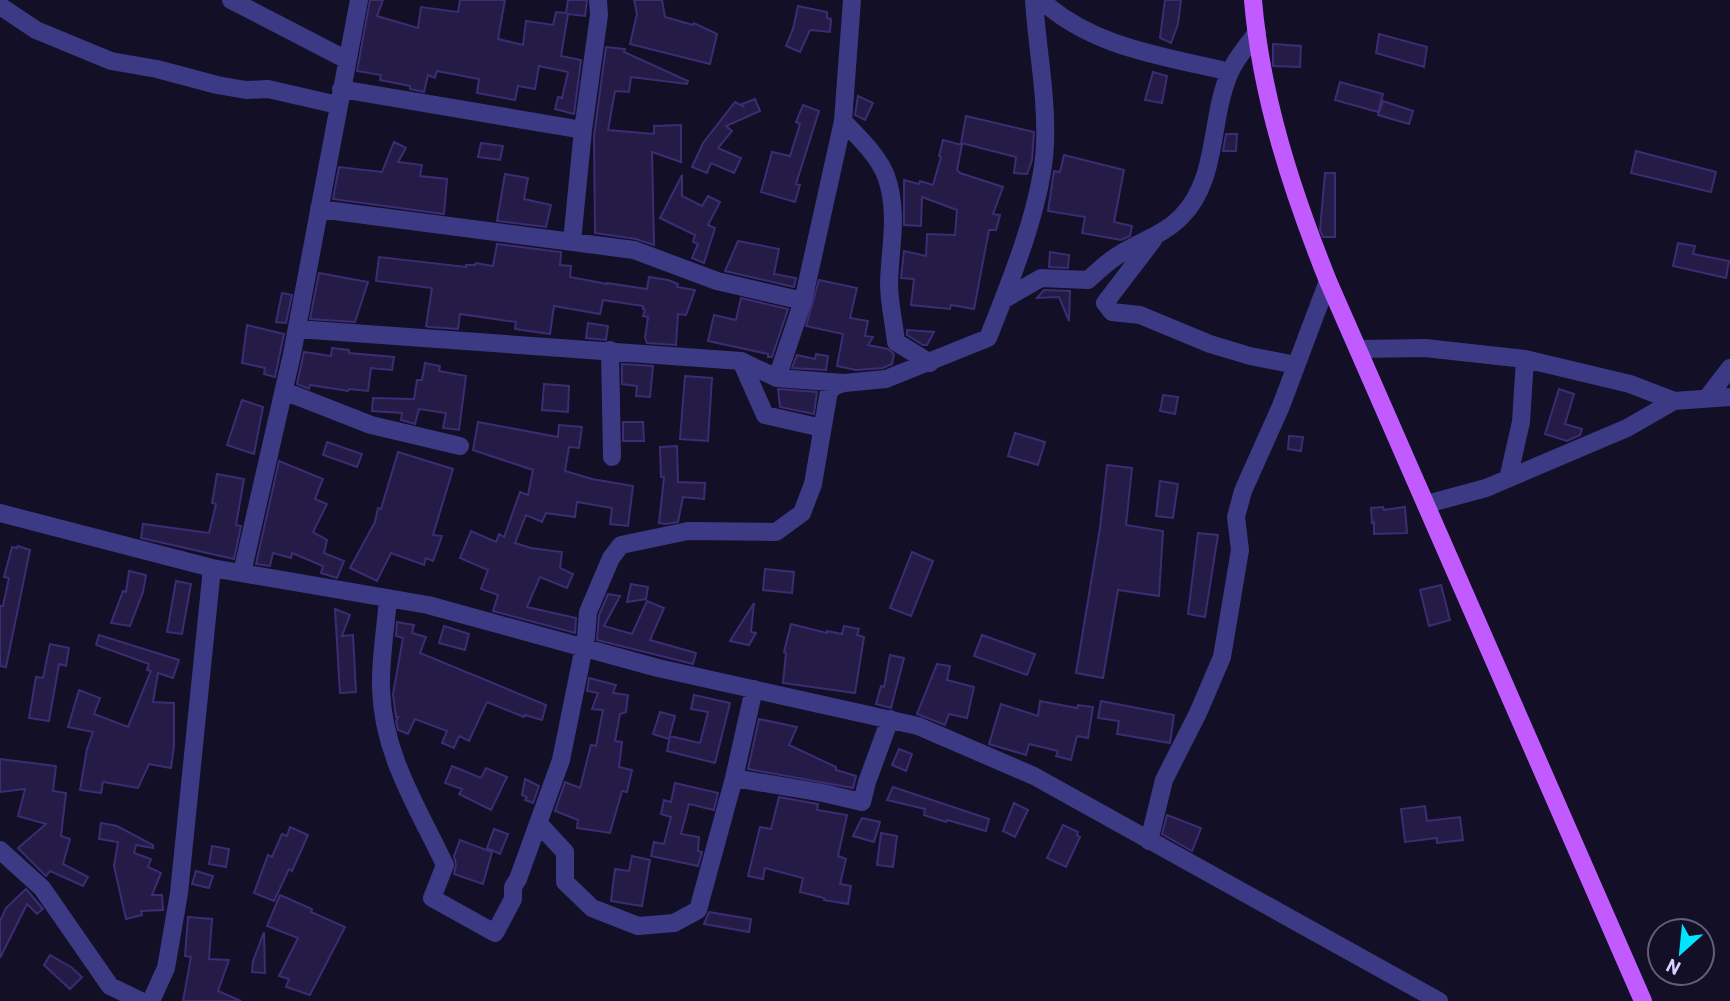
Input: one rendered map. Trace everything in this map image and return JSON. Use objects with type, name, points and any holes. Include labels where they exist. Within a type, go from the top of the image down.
[{"type":"main road","points":[[1253,0],[1271,107],[1298,208],[1643,1001]]},
{"type":"street","points":[[231,0],[347,60]]},
{"type":"street","points":[[242,573],[297,329],[359,0]]},
{"type":"street","points":[[572,241],[583,130],[599,15],[598,0]]},
{"type":"street","points":[[777,378],[803,301],[843,121],[852,0]]},
{"type":"street","points":[[297,329],[741,361],[777,378],[844,383],[886,379],[988,338],[1035,204],[1045,146],[1044,104],[1034,0]]},
{"type":"street","points":[[1041,0],[1055,13],[1107,41],[1157,57],[1230,72]]},
{"type":"street","points":[[0,6],[36,30],[111,61],[157,69],[217,85],[246,90],[268,89],[340,97],[583,130]]},
{"type":"street","points":[[1003,300],[1041,278],[1088,280],[1116,256],[1157,236],[1182,216],[1200,188],[1210,163],[1213,138],[1230,72],[1257,32]]},
{"type":"street","points":[[843,121],[869,149],[886,174],[893,207],[894,247],[889,285],[896,342],[930,363]]},
{"type":"street","points":[[319,209],[634,250],[717,281],[803,301]]},
{"type":"street","points":[[1157,236],[1105,303],[1112,312],[1140,315],[1210,344],[1250,356],[1296,365]]},
{"type":"street","points":[[1149,841],[1164,780],[1198,713],[1222,657],[1240,550],[1236,517],[1243,491],[1281,406],[1328,281]]},
{"type":"street","points":[[1359,349],[1425,348],[1525,359],[1630,384],[1674,401]]},
{"type":"street","points":[[610,350],[612,457]]},
{"type":"street","points":[[1508,479],[1521,422],[1525,359]]},
{"type":"street","points":[[741,361],[765,415],[822,428]]},
{"type":"street","points":[[1707,398],[1730,368]]},
{"type":"street","points":[[388,598],[381,690],[392,755],[407,792],[445,865],[432,898],[495,933],[513,899],[513,887],[561,760],[586,637],[588,612],[611,558],[621,545],[688,531],[776,531],[802,513],[813,484],[829,391],[844,383]]},
{"type":"street","points":[[284,391],[371,425],[460,446]]},
{"type":"street","points":[[1426,504],[1486,488],[1508,479],[1627,428],[1674,401],[1730,397]]},
{"type":"street","points":[[0,513],[212,568],[428,605],[658,668],[918,726],[1034,776],[1439,1001]]},
{"type":"street","points":[[151,1001],[166,968],[179,893],[212,568]]},
{"type":"street","points":[[538,823],[565,852],[565,882],[592,908],[638,926],[674,923],[698,910],[734,778],[754,689]]},
{"type":"street","points":[[734,778],[862,802],[890,719]]},
{"type":"street","points":[[0,850],[42,888],[110,986],[141,1001]]},
{"type":"building","points":[[370,0],[383,0],[377,16],[418,28],[421,7],[458,12],[460,0],[505,0],[498,39],[523,45],[526,21],[553,25],[556,12],[566,13],[568,0],[587,0],[585,16],[568,14],[561,56],[581,60],[574,114],[555,109],[558,97],[562,98],[568,72],[539,66],[535,89],[518,86],[515,100],[477,93],[479,79],[437,71],[435,78],[428,75],[424,92],[410,89],[410,86],[380,80],[381,75],[357,71]]},
{"type":"building","points":[[634,0],[662,0],[665,17],[693,25],[694,23],[717,34],[710,64],[630,44],[637,14]]},
{"type":"building","points":[[1165,0],[1181,0],[1178,24],[1171,43],[1160,38]]},
{"type":"building","points":[[798,6],[827,12],[827,18],[831,19],[830,32],[810,30],[800,52],[786,46]]},
{"type":"building","points":[[1379,34],[1427,47],[1424,67],[1376,53]]},
{"type":"building","points":[[1273,44],[1301,46],[1300,67],[1273,66]]},
{"type":"building","points":[[606,47],[625,49],[624,52],[688,81],[687,84],[631,77],[629,92],[615,91],[608,130],[654,134],[654,126],[681,125],[681,162],[652,152],[654,245],[636,239],[595,233],[594,136]]},
{"type":"building","points":[[1153,72],[1167,76],[1162,103],[1145,100]]},
{"type":"building","points":[[1340,82],[1383,94],[1378,112],[1335,100]]},
{"type":"building","points":[[858,96],[873,103],[865,120],[855,115]]},
{"type":"building","points":[[755,99],[760,111],[726,126],[732,131],[718,148],[741,158],[734,173],[711,163],[707,173],[692,167],[703,143],[735,102],[743,106],[742,104]]},
{"type":"building","points":[[1383,101],[1413,111],[1409,124],[1378,115]]},
{"type":"building","points":[[803,105],[819,111],[796,184],[800,185],[795,202],[761,192],[772,152],[790,156],[800,124],[796,122]]},
{"type":"building","points":[[966,116],[1034,132],[1032,160],[1027,174],[1014,173],[1016,157],[961,143]]},
{"type":"building","points":[[1226,134],[1237,134],[1236,151],[1223,151]]},
{"type":"building","points":[[943,140],[962,145],[957,170],[960,173],[1003,187],[993,214],[1000,215],[996,230],[989,230],[974,309],[951,305],[950,309],[911,305],[914,279],[901,278],[904,251],[926,256],[927,234],[955,235],[957,210],[922,197],[921,226],[904,225],[904,180],[933,185]]},
{"type":"building","points":[[394,142],[406,148],[398,162],[422,165],[420,176],[447,179],[444,214],[333,199],[339,167],[382,172]]},
{"type":"building","points":[[481,143],[503,146],[500,160],[478,157]]},
{"type":"building","points":[[1636,151],[1716,172],[1711,192],[1631,173]]},
{"type":"building","points":[[1064,155],[1124,170],[1114,222],[1132,226],[1130,236],[1121,240],[1082,233],[1085,217],[1048,211],[1054,171],[1060,172]]},
{"type":"building","points":[[1325,173],[1335,173],[1335,237],[1323,237],[1320,230]]},
{"type":"building","points":[[505,174],[528,178],[524,199],[551,205],[546,227],[497,221]]},
{"type":"building","points":[[682,175],[682,196],[702,206],[708,196],[720,202],[708,225],[715,228],[704,263],[692,258],[698,244],[693,242],[695,235],[660,218]]},
{"type":"building","points":[[738,241],[779,249],[774,274],[796,278],[794,287],[725,271]]},
{"type":"building","points":[[1678,243],[1695,246],[1693,254],[1729,261],[1726,278],[1673,266]]},
{"type":"building","points":[[497,244],[561,252],[560,265],[571,266],[570,277],[647,289],[649,277],[668,280],[678,284],[677,287],[695,290],[686,315],[678,314],[676,345],[647,343],[645,338],[648,317],[643,316],[643,306],[603,300],[600,314],[554,306],[550,334],[515,329],[516,322],[460,314],[458,329],[429,327],[426,326],[432,288],[376,281],[379,257],[466,267],[476,263],[493,266]]},
{"type":"building","points":[[1050,252],[1069,255],[1068,268],[1049,267]]},
{"type":"building","points":[[319,273],[368,282],[355,322],[310,319]]},
{"type":"building","points":[[819,280],[857,288],[850,318],[868,321],[865,336],[873,337],[868,345],[888,349],[894,354],[892,364],[883,368],[856,370],[837,366],[843,334],[806,326]]},
{"type":"building","points":[[1044,290],[1070,291],[1069,321],[1059,297],[1037,298]]},
{"type":"building","points":[[282,293],[292,295],[286,323],[276,322]]},
{"type":"building","points":[[741,298],[788,309],[772,357],[708,341],[714,315],[736,320]]},
{"type":"building","points":[[588,323],[608,326],[606,340],[586,338]]},
{"type":"building","points":[[247,325],[284,334],[275,377],[264,374],[265,368],[242,363]]},
{"type":"building","points":[[907,330],[934,332],[927,345],[923,345],[907,335]]},
{"type":"building","points":[[332,348],[349,350],[349,353],[394,357],[392,370],[371,368],[368,391],[310,385],[309,389],[297,384],[304,352],[331,356]]},
{"type":"building","points":[[816,354],[828,356],[826,370],[792,368],[797,355],[815,359]]},
{"type":"building","points":[[425,363],[440,366],[439,371],[466,376],[459,430],[443,428],[446,413],[419,409],[415,424],[401,420],[402,413],[372,411],[373,398],[414,399],[417,380],[422,380]]},
{"type":"building","points":[[622,364],[653,366],[650,397],[636,396],[637,386],[622,384]]},
{"type":"building","points":[[685,376],[712,378],[708,441],[680,439]]},
{"type":"building","points":[[544,384],[569,386],[568,412],[542,410]]},
{"type":"building","points":[[778,389],[817,392],[814,414],[780,407]]},
{"type":"building","points":[[1559,389],[1574,394],[1565,424],[1582,429],[1580,435],[1567,441],[1545,434]]},
{"type":"building","points":[[1163,395],[1178,397],[1175,414],[1160,411]]},
{"type":"building","points":[[242,400],[263,407],[254,454],[227,445]]},
{"type":"building","points":[[478,422],[558,437],[559,425],[582,427],[579,448],[569,447],[565,471],[633,486],[628,526],[610,524],[612,508],[577,502],[575,517],[546,513],[542,522],[526,515],[515,543],[562,552],[560,568],[573,574],[567,588],[540,577],[527,607],[576,618],[575,633],[493,611],[498,595],[481,589],[488,570],[460,558],[471,531],[496,542],[499,534],[504,537],[520,492],[528,495],[533,470],[473,450]]},
{"type":"building","points":[[623,422],[643,422],[644,441],[623,441]]},
{"type":"building","points":[[1015,433],[1045,442],[1038,465],[1008,456]]},
{"type":"building","points":[[1289,436],[1303,437],[1301,451],[1288,449]]},
{"type":"building","points":[[327,442],[362,454],[357,467],[323,455]]},
{"type":"building","points":[[677,446],[678,482],[705,483],[704,499],[683,497],[678,522],[659,523],[664,477],[661,477],[660,447]]},
{"type":"building","points":[[398,452],[453,469],[433,535],[442,536],[433,561],[426,558],[424,565],[391,553],[377,581],[350,568],[375,522],[378,508],[381,509]]},
{"type":"building","points":[[279,461],[323,479],[315,499],[327,504],[313,532],[327,540],[324,553],[344,561],[337,578],[321,573],[323,566],[292,553],[291,558],[273,553],[270,566],[256,564]]},
{"type":"building","points":[[1107,465],[1132,468],[1126,525],[1163,531],[1159,596],[1118,590],[1103,678],[1076,673],[1100,528]]},
{"type":"building","points":[[217,474],[244,479],[236,525],[241,526],[234,559],[141,538],[143,524],[209,533],[216,504],[212,503]]},
{"type":"building","points":[[1160,481],[1178,484],[1173,518],[1156,516]]},
{"type":"building","points":[[1383,507],[1384,510],[1405,507],[1407,533],[1374,534],[1371,508]]},
{"type":"building","points":[[1198,533],[1218,535],[1205,617],[1188,614]]},
{"type":"building","points":[[12,547],[30,550],[6,667],[0,666],[0,606],[3,606],[9,578],[4,577]]},
{"type":"building","points":[[912,552],[933,561],[911,616],[890,608]]},
{"type":"building","points":[[765,569],[794,572],[792,593],[763,590]]},
{"type":"building","points":[[129,571],[146,575],[143,592],[130,626],[111,623],[123,591],[126,592]]},
{"type":"building","points":[[176,581],[191,584],[182,634],[167,632]]},
{"type":"building","points":[[631,584],[648,587],[646,599],[627,602]]},
{"type":"building","points":[[1441,585],[1450,620],[1429,626],[1420,590]]},
{"type":"building","points":[[608,594],[620,596],[604,626],[632,634],[647,601],[664,608],[650,640],[696,653],[693,664],[597,640],[599,615]]},
{"type":"building","points":[[754,603],[751,632],[756,633],[749,645],[730,641]]},
{"type":"building","points":[[335,609],[350,615],[342,636],[353,635],[356,692],[340,693]]},
{"type":"building","points":[[397,622],[414,625],[412,633],[426,637],[420,653],[546,705],[542,720],[525,715],[524,717],[487,702],[469,741],[459,736],[454,748],[442,743],[447,731],[415,719],[408,734],[398,730],[393,694],[403,638],[396,636]]},
{"type":"building","points":[[791,624],[827,633],[842,634],[844,626],[859,629],[857,635],[864,637],[855,693],[783,683],[784,652]]},
{"type":"building","points":[[444,626],[469,634],[465,650],[439,643]]},
{"type":"building","points":[[99,635],[179,660],[173,678],[158,673],[153,702],[174,703],[171,768],[149,764],[138,788],[103,782],[101,793],[80,790],[87,749],[93,732],[68,727],[79,690],[100,698],[94,714],[128,727],[151,671],[147,670],[149,664],[96,645]]},
{"type":"building","points":[[982,635],[1035,654],[1027,675],[974,656]]},
{"type":"building","points":[[50,644],[69,648],[66,666],[59,664],[49,721],[29,718],[36,677],[43,678]]},
{"type":"building","points":[[890,655],[904,658],[891,708],[876,704],[881,686],[884,687]]},
{"type":"building","points":[[937,664],[950,666],[947,680],[974,687],[967,718],[949,714],[945,725],[917,714]]},
{"type":"building","points":[[589,678],[616,685],[613,693],[628,695],[626,712],[620,714],[615,741],[622,742],[619,767],[632,770],[627,792],[622,791],[610,833],[577,828],[578,820],[555,811],[565,782],[580,788],[591,745],[596,746],[603,710],[592,709],[598,693],[587,691]]},
{"type":"building","points":[[694,695],[730,703],[715,763],[667,751],[670,736],[700,743],[708,712],[691,709]]},
{"type":"building","points":[[1040,701],[1077,708],[1078,705],[1093,707],[1088,738],[1077,736],[1071,760],[1056,756],[1058,751],[1029,744],[1026,755],[989,744],[1001,704],[1038,716]]},
{"type":"building","points":[[1101,701],[1174,715],[1170,743],[1117,734],[1119,721],[1098,718]]},
{"type":"building","points":[[660,712],[675,716],[669,739],[653,734]]},
{"type":"building","points":[[759,719],[797,727],[789,745],[836,767],[836,770],[856,776],[853,788],[748,769]]},
{"type":"building","points":[[899,749],[912,754],[906,771],[892,765]]},
{"type":"building","points":[[0,759],[56,766],[53,791],[66,793],[61,836],[70,839],[63,864],[88,877],[83,886],[50,871],[46,876],[18,848],[46,824],[18,816],[25,789],[0,792]]},
{"type":"building","points":[[452,766],[481,778],[486,768],[507,777],[491,810],[459,794],[462,789],[445,783]]},
{"type":"building","points":[[525,779],[539,786],[533,803],[525,800],[527,797],[522,795]]},
{"type":"building","points":[[675,783],[718,793],[714,810],[689,804],[681,834],[699,837],[698,851],[702,852],[698,866],[651,856],[654,842],[664,844],[671,817],[661,814],[664,800],[671,802]]},
{"type":"building","points":[[893,787],[989,819],[986,831],[947,820],[946,822],[924,815],[925,809],[887,800]]},
{"type":"building","points":[[779,797],[818,804],[817,810],[847,815],[838,856],[846,859],[840,884],[851,886],[848,904],[800,892],[803,878],[765,868],[763,879],[748,876],[760,827],[771,829]]},
{"type":"building","points":[[1014,803],[1028,810],[1015,837],[1003,831]]},
{"type":"building","points":[[1425,806],[1427,821],[1460,817],[1463,840],[1437,843],[1437,838],[1405,842],[1401,809]]},
{"type":"building","points":[[1167,815],[1201,828],[1192,851],[1162,834]]},
{"type":"building","points":[[862,818],[880,822],[874,842],[853,836]]},
{"type":"building","points":[[101,823],[117,826],[153,845],[153,848],[136,845],[134,853],[151,859],[148,867],[161,873],[152,895],[162,895],[163,910],[141,911],[142,915],[126,919],[114,866],[118,842],[99,839]]},
{"type":"building","points":[[1063,825],[1078,832],[1080,837],[1066,867],[1047,858]]},
{"type":"building","points":[[290,827],[308,835],[292,871],[289,869],[274,901],[254,893],[268,855],[272,857],[282,834],[287,836]]},
{"type":"building","points":[[494,829],[508,834],[500,854],[487,848]]},
{"type":"building","points":[[881,833],[897,836],[893,867],[877,865]]},
{"type":"building","points":[[460,840],[492,852],[483,884],[454,874],[454,856]]},
{"type":"building","points":[[212,846],[229,849],[226,867],[209,864]]},
{"type":"building","points":[[632,856],[650,860],[642,906],[611,901],[615,869],[629,871]]},
{"type":"building","points":[[196,871],[213,876],[209,888],[192,884]]},
{"type":"building","points":[[26,889],[43,909],[37,914],[27,904],[0,958],[0,921],[6,908]]},
{"type":"building","points":[[280,895],[345,927],[310,995],[286,987],[289,979],[279,976],[298,938],[267,926]]},
{"type":"building","points":[[709,912],[751,919],[749,932],[704,924]]},
{"type":"building","points":[[188,917],[212,919],[209,959],[229,960],[218,991],[241,1001],[183,1001],[191,957],[185,956]]},
{"type":"building","points":[[264,932],[265,973],[252,972],[253,961]]},
{"type":"building","points":[[50,955],[82,977],[70,989],[44,965]]}]
